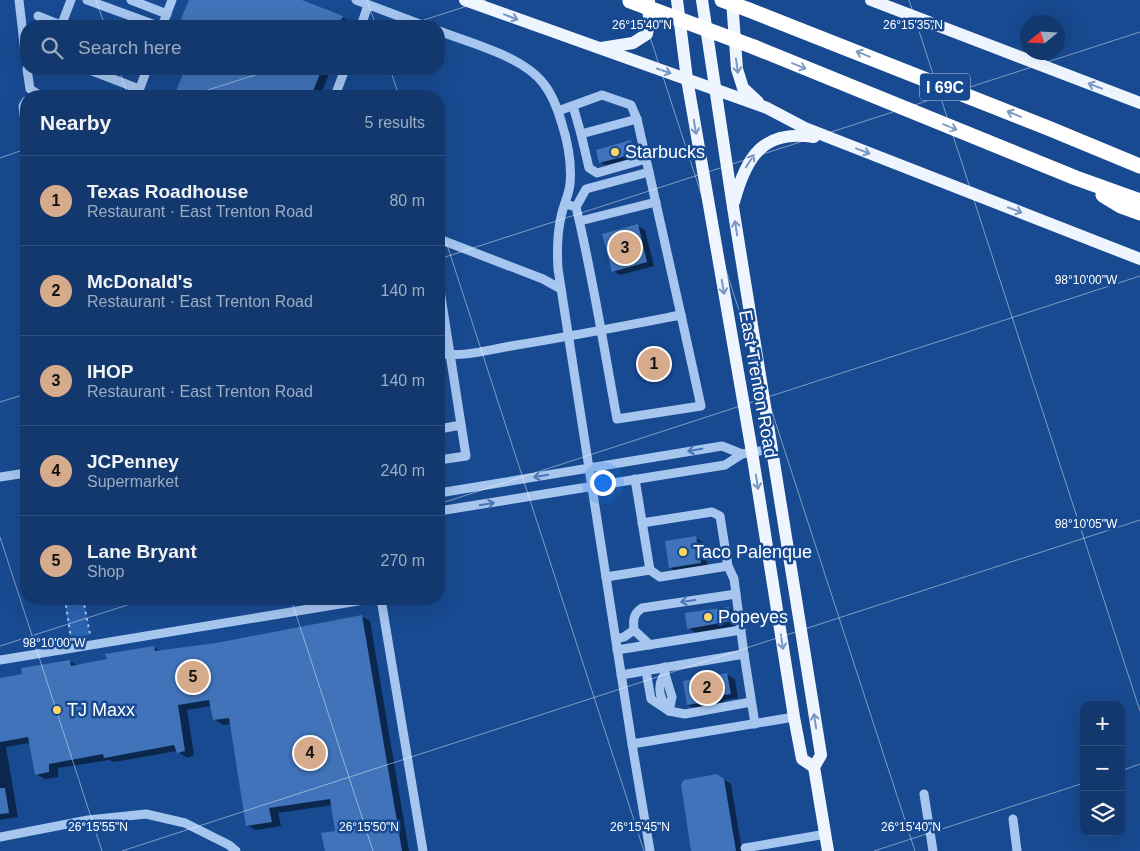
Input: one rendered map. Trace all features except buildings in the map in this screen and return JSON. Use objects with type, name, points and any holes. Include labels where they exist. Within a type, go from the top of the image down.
[{"type":"highway","name":"I 69C","points":[[722,0],[1140,166]]},
{"type":"highway","name":"I 69C","points":[[628,1],[754,48],[1076,178],[1140,201]]},
{"type":"highway","points":[[1048,128],[1140,157]]},
{"type":"highway","points":[[1076,178],[1121,206],[1140,214]]},
{"type":"main road","points":[[465,0],[768,108]]},
{"type":"main road","points":[[598,48],[633,43],[647,34],[649,0]]},
{"type":"main road","name":"East Trenton Road","points":[[677,0],[687,79],[747,453],[802,759],[814,767]]},
{"type":"main road","name":"East Trenton Road","points":[[702,0],[771,449],[821,755],[814,767],[828,851]]},
{"type":"main road","points":[[732,0],[737,69],[740,80],[747,93],[768,108],[805,128],[1140,259]]},
{"type":"main road","points":[[871,0],[1140,103]]},
{"type":"main road","points":[[733,206],[739,182],[748,164],[757,151],[764,146],[779,139],[800,135],[836,140]]},
{"type":"street","points":[[19,0],[21,20]]},
{"type":"street","points":[[64,20],[71,0]]},
{"type":"street","points":[[131,0],[141,2],[167,14]]},
{"type":"street","points":[[164,20],[172,0]]},
{"type":"street","points":[[356,0],[409,20]]},
{"type":"street","points":[[90,1],[143,20]]},
{"type":"street","points":[[363,20],[368,5]]},
{"type":"street","points":[[38,16],[48,20]]},
{"type":"street","points":[[445,33],[511,58],[544,83],[558,111],[567,139],[570,160],[570,185],[561,217],[557,248],[561,289],[650,851]]},
{"type":"street","points":[[28,75],[30,90]]},
{"type":"street","points":[[100,75],[134,90]]},
{"type":"street","points":[[139,90],[145,75]]},
{"type":"street","points":[[337,90],[343,75]]},
{"type":"street","points":[[558,111],[602,95],[631,106],[637,119],[702,406],[618,419],[576,208],[586,189],[649,172]]},
{"type":"street","points":[[573,106],[589,168],[597,172],[646,159]]},
{"type":"street","points":[[580,134],[637,119]]},
{"type":"street","points":[[580,221],[656,202]]},
{"type":"street","points":[[565,204],[576,208]]},
{"type":"street","points":[[445,241],[543,279],[561,289]]},
{"type":"street","points":[[445,355],[450,356],[681,315]]},
{"type":"street","points":[[445,337],[450,356],[466,456],[445,459]]},
{"type":"street","points":[[445,428],[461,425]]},
{"type":"street","points":[[445,492],[722,446],[747,453]]},
{"type":"street","points":[[445,510],[725,465],[747,453],[771,449]]},
{"type":"street","points":[[0,477],[20,474]]},
{"type":"street","points":[[635,479],[650,570]]},
{"type":"street","points":[[642,523],[712,512],[720,516],[728,566],[734,579],[755,724]]},
{"type":"street","points":[[606,578],[650,570],[660,577],[728,566]]},
{"type":"street","points":[[650,645],[634,630],[633,618],[637,611],[642,608],[736,594]]},
{"type":"street","points":[[0,660],[334,605]]},
{"type":"street","points":[[382,605],[423,851]]},
{"type":"street","points":[[616,639],[624,638],[634,630]]},
{"type":"street","points":[[617,650],[741,630]]},
{"type":"street","points":[[621,675],[646,671],[665,671],[744,654]]},
{"type":"street","points":[[646,671],[651,699],[669,711],[685,714],[752,702]]},
{"type":"street","points":[[665,671],[672,697],[669,711]]},
{"type":"street","points":[[632,744],[794,716]]},
{"type":"street","points":[[924,794],[933,851]]},
{"type":"street","points":[[0,837],[88,820],[146,814],[185,824],[229,845],[236,851]]},
{"type":"street","points":[[1013,819],[1017,851]]},
{"type":"street","points":[[745,848],[826,834]]},
{"type":"path","points":[[66,605],[70,638]]},
{"type":"path","points":[[85,605],[90,635]]},
{"type":"shaded area","points":[[65,605],[85,605],[90,635],[70,638]]},
{"type":"place","name":"Starbucks","points":[[615,152]]},
{"type":"place","name":"IHOP","points":[[625,248]]},
{"type":"place","name":"Texas Roadhouse","points":[[654,364]]},
{"type":"place","name":"Taco Palenque","points":[[683,552]]},
{"type":"place","name":"Popeyes","points":[[708,617]]},
{"type":"place","name":"Lane Bryant","points":[[193,677]]},
{"type":"place","name":"McDonald's","points":[[707,688]]},
{"type":"place","name":"TJ Maxx","points":[[57,710]]},
{"type":"place","name":"JCPenney","points":[[310,753]]}]
